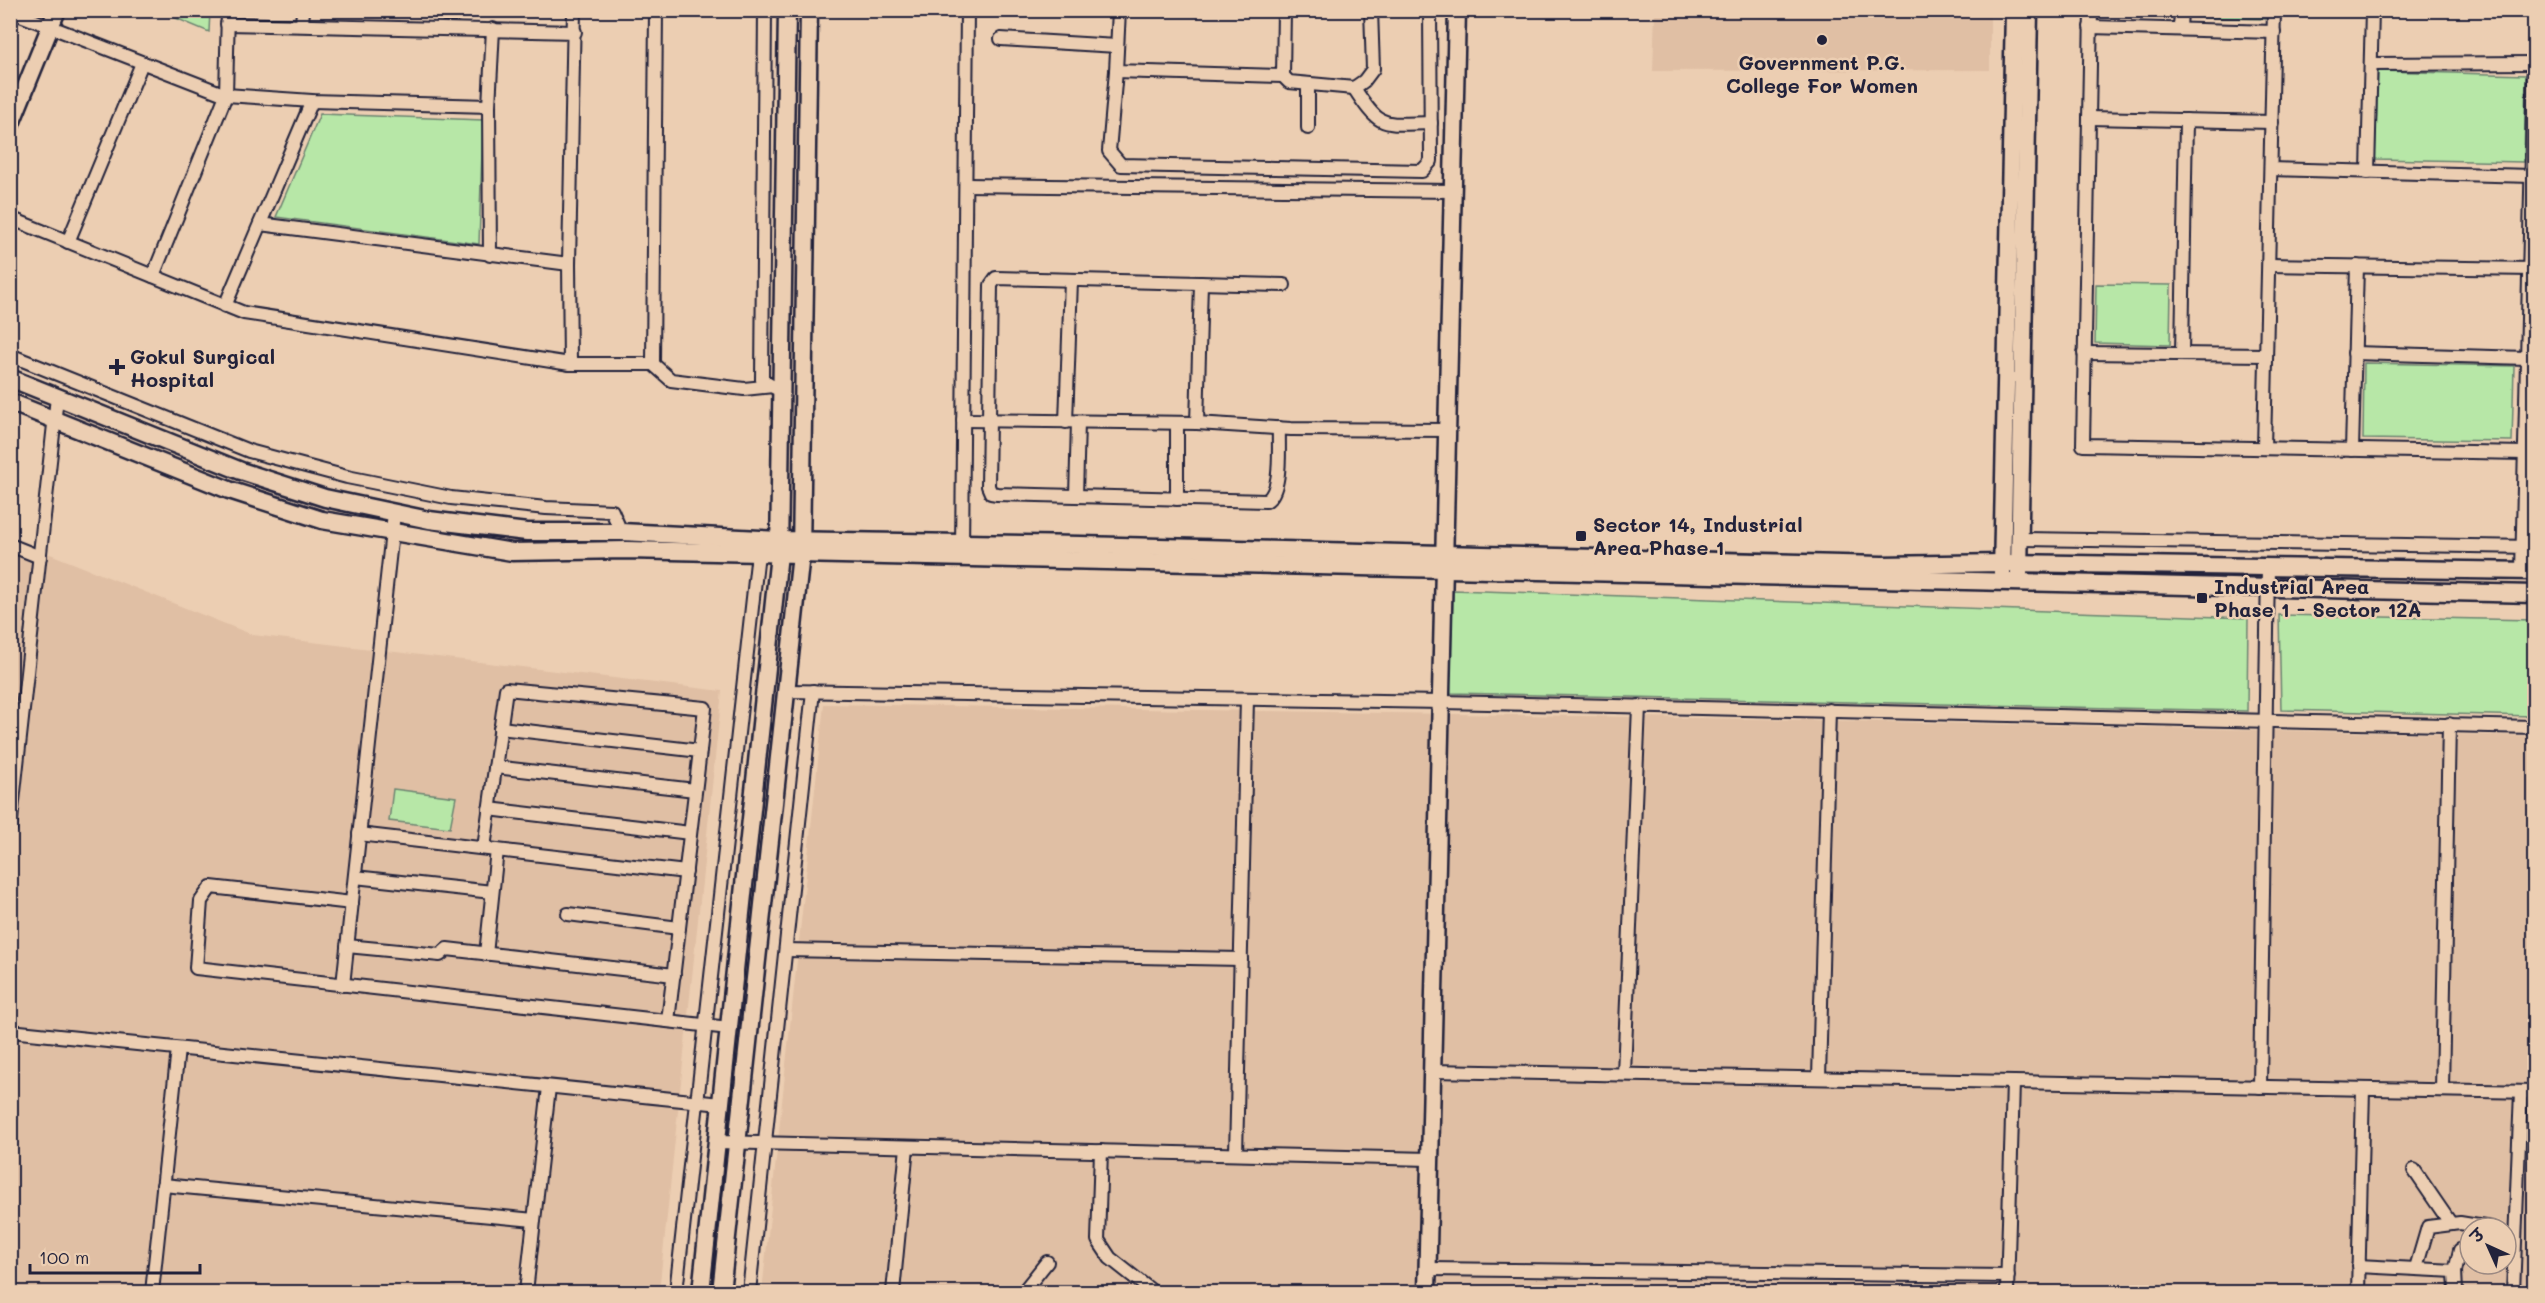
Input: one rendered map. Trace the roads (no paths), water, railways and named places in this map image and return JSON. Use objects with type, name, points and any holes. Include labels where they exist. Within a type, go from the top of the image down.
[{"type":"street","points":[[10,126],[57,10]]},
{"type":"street","points":[[153,276],[226,95],[228,10]]},
{"type":"street","points":[[302,25],[303,10]]},
{"type":"street","points":[[570,364],[569,264],[574,10]]},
{"type":"street","points":[[653,364],[656,10]]},
{"type":"street","points":[[765,10],[762,380],[777,389]]},
{"type":"street","points":[[701,1293],[779,547],[777,389],[787,10]]},
{"type":"street","points":[[721,1293],[801,548],[809,10]]},
{"type":"street","points":[[962,551],[967,10]]},
{"type":"street","points":[[1119,10],[1109,151],[1121,165],[1422,171],[1431,161],[1430,10]]},
{"type":"street","points":[[1283,76],[1284,10]]},
{"type":"street","points":[[1116,71],[1283,76],[1289,82],[1354,88],[1364,81],[1373,69],[1371,10]]},
{"type":"street","points":[[1427,1293],[1446,562],[1457,10]]},
{"type":"street","points":[[2010,583],[2002,563],[2014,10]]},
{"type":"street","points":[[2010,583],[2019,563],[2029,10]]},
{"type":"street","points":[[2091,10],[2083,444],[2524,453]]},
{"type":"street","points":[[2180,29],[2181,10]]},
{"type":"street","points":[[2264,448],[2270,265],[2274,10]]},
{"type":"street","points":[[2368,172],[2372,10]]},
{"type":"street","points":[[10,11],[226,95],[312,101],[489,105]]},
{"type":"street","points":[[227,24],[575,32]]},
{"type":"street","points":[[2090,27],[2274,32]]},
{"type":"street","points":[[490,255],[489,105],[493,30]]},
{"type":"street","points":[[1001,39],[1117,46]]},
{"type":"street","points":[[68,242],[142,63]]},
{"type":"street","points":[[1446,562],[1882,565],[2019,563],[2528,571],[2524,453],[2532,269],[2535,65],[2371,64]]},
{"type":"street","points":[[1308,84],[1308,129]]},
{"type":"street","points":[[1354,88],[1378,121],[1386,124],[1431,123]]},
{"type":"street","points":[[225,306],[312,101]]},
{"type":"street","points":[[2089,118],[2272,122]]},
{"type":"street","points":[[2182,354],[2186,120]]},
{"type":"street","points":[[2271,169],[2532,176]]},
{"type":"street","points":[[966,185],[1453,191]]},
{"type":"street","points":[[10,218],[244,313],[570,364],[653,364],[671,380],[744,389],[777,389]]},
{"type":"street","points":[[260,224],[569,264]]},
{"type":"street","points":[[2270,265],[2532,269]]},
{"type":"street","points":[[2352,450],[2356,266]]},
{"type":"street","points":[[1279,428],[1277,489],[1272,498],[1266,501],[991,493],[988,486],[991,285],[996,278],[1284,285]]},
{"type":"street","points":[[1071,280],[1072,422],[1076,496]]},
{"type":"street","points":[[1197,423],[1201,283]]},
{"type":"street","points":[[2084,353],[2266,355]]},
{"type":"street","points":[[2354,353],[2527,358]]},
{"type":"street","points":[[10,355],[249,451],[347,477],[452,498],[546,508],[612,511],[621,532]]},
{"type":"street","points":[[10,378],[241,471],[325,498],[429,520],[527,532],[621,532],[801,548],[1446,562],[2010,583],[2535,594]]},
{"type":"street","points":[[10,829],[57,397]]},
{"type":"street","points":[[10,402],[229,490],[322,520],[512,552],[627,550],[758,554],[779,547]]},
{"type":"street","points":[[963,420],[1197,423],[1279,428],[1449,429]]},
{"type":"street","points":[[1177,423],[1178,499]]},
{"type":"street","points":[[343,985],[394,513]]},
{"type":"street","points":[[2019,539],[2528,547]]},
{"type":"street","points":[[10,545],[40,557]]},
{"type":"street","points":[[676,1293],[695,1102],[758,554]]},
{"type":"street","points":[[2260,1087],[2268,567]]},
{"type":"street","points":[[483,848],[506,689],[705,708],[668,1021]]},
{"type":"street","points":[[787,690],[1829,710],[2535,727]]},
{"type":"street","points":[[749,1293],[813,691]]},
{"type":"street","points":[[1236,1154],[1247,699]]},
{"type":"street","points":[[1624,1074],[1639,706]]},
{"type":"street","points":[[1819,1078],[1829,710]]},
{"type":"street","points":[[2442,1090],[2449,724]]},
{"type":"street","points":[[500,729],[700,751]]},
{"type":"street","points":[[495,767],[695,790]]},
{"type":"street","points":[[489,809],[690,833]]},
{"type":"street","points":[[359,834],[686,872]]},
{"type":"street","points":[[486,954],[497,850]]},
{"type":"street","points":[[355,877],[492,892]]},
{"type":"street","points":[[352,903],[211,887],[201,901],[196,968],[729,1028]]},
{"type":"street","points":[[568,914],[679,928]]},
{"type":"street","points":[[347,946],[440,955],[447,949],[674,975]]},
{"type":"street","points":[[786,950],[1241,959]]},
{"type":"street","points":[[10,1031],[722,1104]]},
{"type":"street","points":[[152,1293],[178,1049]]},
{"type":"street","points":[[1432,1071],[2535,1092]]},
{"type":"street","points":[[2007,1293],[2013,1082]]},
{"type":"street","points":[[526,1293],[549,1087]]},
{"type":"street","points":[[2358,1293],[2363,1089]]},
{"type":"street","points":[[2512,1216],[2521,1092]]},
{"type":"street","points":[[717,1142],[1430,1159]]},
{"type":"street","points":[[893,1293],[908,1147]]},
{"type":"street","points":[[1101,1151],[1098,1240],[1110,1258],[1154,1293]]},
{"type":"street","points":[[2414,1170],[2451,1224]]},
{"type":"street","points":[[163,1185],[534,1220]]},
{"type":"street","points":[[2416,1268],[2428,1227],[2458,1223]]},
{"type":"street","points":[[2456,1293],[2458,1260]]},
{"type":"street","points":[[1023,1293],[1047,1262]]},
{"type":"street","points":[[2358,1266],[2456,1271]]},
{"type":"street","points":[[1428,1269],[2008,1276]]},
{"type":"street","points":[[2512,1276],[2513,1293]]},
{"type":"place","name":"Government P.G. College For Women","points":[[1822,40]]},
{"type":"place","name":"Gokul Surgical Hospital","points":[[117,367]]},
{"type":"place","name":"Sector 14, Industrial Area Phase 1","points":[[1581,536]]},
{"type":"place","name":"Industrial Area Phase 1 - Sector 12A","points":[[2202,598]]}]
